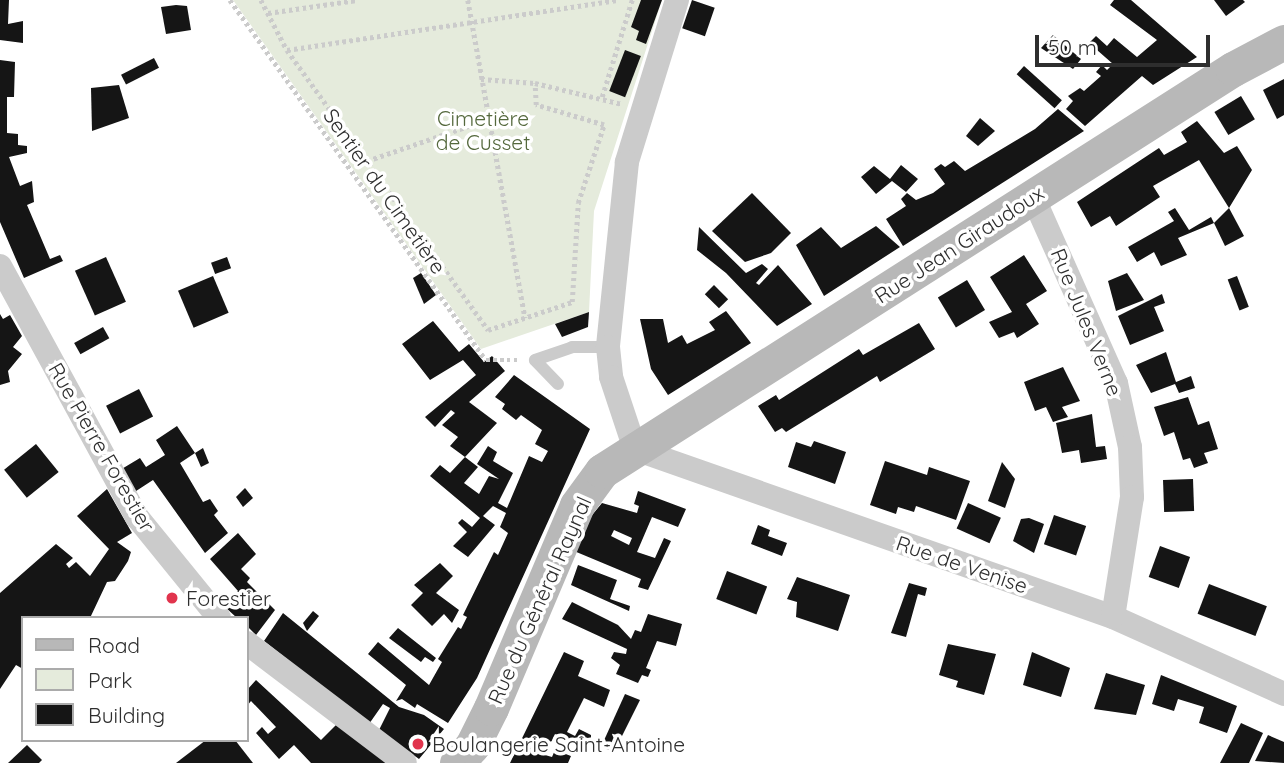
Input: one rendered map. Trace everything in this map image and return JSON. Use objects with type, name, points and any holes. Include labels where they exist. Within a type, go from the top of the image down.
[{"type":"main road","name":"Rue Jean Giraudoux","points":[[635,449],[1233,69],[1284,42]]},
{"type":"main road","name":"Rue du Général Raynal","points":[[467,757],[577,505],[602,471],[635,449]]},
{"type":"street","points":[[635,449],[611,377],[608,347],[627,162],[639,110],[677,0]]},
{"type":"street","name":"Rue Jules Verne","points":[[1033,197],[1116,383],[1130,447],[1132,497],[1113,617]]},
{"type":"street","name":"Rue Pierre Forestier","points":[[0,266],[137,517],[217,616]]},
{"type":"street","name":"Rue de Venise","points":[[635,449],[1113,617],[1284,694]]},
{"type":"street","points":[[248,644],[405,763]]},
{"type":"lane","points":[[558,384],[535,360],[572,347],[608,347]]},
{"type":"path","name":"Sentier du Cimetière","points":[[230,0],[486,360],[535,360]]},
{"type":"path","points":[[261,0],[287,50],[488,330],[572,302],[578,202],[604,125],[536,105],[535,83]]},
{"type":"path","points":[[268,13],[357,0]]},
{"type":"path","points":[[468,0],[526,318]]},
{"type":"path","points":[[287,50],[617,0]]},
{"type":"path","points":[[602,97],[632,0]]},
{"type":"path","points":[[481,79],[535,83],[602,97],[639,110]]},
{"type":"path","points":[[367,161],[489,119]]},
{"type":"green space","name":"Cimetière de Cusset","points":[[233,0],[662,0],[594,211],[589,312],[481,349]]},
{"type":"building","points":[[0,0],[9,0],[8,24],[23,21],[23,43],[0,40]]},
{"type":"building","points":[[641,0],[662,0],[646,44],[636,40],[639,31],[631,27]]},
{"type":"building","points":[[692,0],[715,8],[705,36],[682,28]]},
{"type":"building","points":[[1114,0],[1131,0],[1197,57],[1153,85],[1142,76],[1085,126],[1066,109],[1073,101],[1068,96],[1080,88],[1084,91],[1101,76],[1096,72],[1102,65],[1107,70],[1113,64],[1089,43],[1096,36],[1107,46],[1114,38],[1137,57],[1157,40],[1110,5]]},
{"type":"building","points":[[1214,0],[1243,0],[1245,2],[1226,16]]},
{"type":"building","points":[[187,6],[191,30],[166,34],[161,7]]},
{"type":"building","points":[[1053,35],[1081,59],[1073,69],[1041,48]]},
{"type":"building","points":[[625,50],[641,56],[625,97],[609,91]]},
{"type":"building","points":[[154,58],[159,68],[126,85],[121,75]]},
{"type":"building","points":[[0,60],[15,62],[14,97],[7,97],[7,133],[18,134],[18,145],[27,146],[27,153],[9,157],[20,186],[32,181],[34,202],[27,205],[50,259],[60,255],[63,261],[24,278],[0,222]]},
{"type":"building","points":[[1024,66],[1062,100],[1055,108],[1017,74]]},
{"type":"building","points":[[1284,79],[1284,115],[1277,119],[1263,90]]},
{"type":"building","points":[[119,85],[129,118],[92,131],[91,88]]},
{"type":"building","points":[[1241,96],[1255,119],[1228,135],[1214,112]]},
{"type":"building","points":[[1058,109],[1084,131],[903,246],[886,219],[906,206],[901,199],[907,193],[916,200],[945,184],[934,169],[941,164],[945,167],[954,161],[965,171],[1035,129]]},
{"type":"building","points":[[980,118],[995,131],[978,146],[966,136]]},
{"type":"building","points":[[1197,121],[1224,153],[1237,146],[1252,170],[1229,208],[1199,160],[1153,186],[1160,197],[1116,226],[1110,216],[1091,227],[1077,202],[1159,148],[1164,155],[1187,142],[1181,132]]},
{"type":"building","points":[[901,165],[918,179],[906,192],[892,181],[876,194],[861,177],[874,166],[890,179]]},
{"type":"building","points":[[752,193],[791,233],[771,253],[745,262],[712,231]]},
{"type":"building","points":[[1175,208],[1189,230],[1211,217],[1214,223],[1178,238],[1187,255],[1161,266],[1154,252],[1137,262],[1128,247],[1174,221],[1168,212]]},
{"type":"building","points":[[1229,208],[1244,236],[1225,246],[1214,223]]},
{"type":"building","points":[[876,226],[900,247],[824,296],[796,245],[821,227],[841,248]]},
{"type":"building","points":[[699,227],[746,273],[762,264],[768,269],[756,283],[759,285],[778,265],[812,304],[777,326],[726,273],[697,250]]},
{"type":"building","points":[[1024,255],[1047,291],[1026,304],[1039,324],[1017,338],[1014,332],[999,338],[989,322],[1012,312],[990,277]]},
{"type":"building","points":[[106,257],[126,302],[95,316],[75,271]]},
{"type":"building","points":[[227,257],[231,268],[215,274],[211,263]]},
{"type":"building","points":[[421,273],[436,295],[424,304],[413,278]]},
{"type":"building","points":[[1127,273],[1144,300],[1116,311],[1108,281]]},
{"type":"building","points":[[213,276],[229,313],[194,328],[178,291]]},
{"type":"building","points":[[1237,276],[1249,307],[1239,310],[1228,280]]},
{"type":"building","points":[[967,280],[985,310],[956,328],[938,298]]},
{"type":"building","points":[[714,285],[728,299],[719,308],[705,294]]},
{"type":"building","points":[[1162,294],[1165,303],[1154,307],[1164,331],[1130,345],[1118,316]]},
{"type":"building","points":[[726,311],[751,343],[668,395],[651,369],[640,319],[663,319],[668,343],[682,335],[687,344],[715,330],[709,322]]},
{"type":"building","points":[[589,312],[588,327],[562,337],[555,324]]},
{"type":"building","points":[[0,314],[3,319],[10,315],[22,336],[13,347],[22,354],[8,371],[10,382],[0,385]]},
{"type":"building","points":[[433,321],[459,352],[469,344],[484,362],[492,356],[505,371],[469,402],[497,423],[465,457],[450,446],[458,437],[442,425],[455,413],[451,410],[435,427],[425,417],[476,375],[463,360],[430,380],[402,344]]},
{"type":"building","points":[[919,323],[935,349],[880,382],[877,376],[786,432],[782,428],[775,432],[758,406],[776,395],[779,400],[859,349],[863,355]]},
{"type":"building","points":[[103,327],[109,338],[80,354],[74,343]]},
{"type":"building","points":[[1166,352],[1176,382],[1191,376],[1195,388],[1179,393],[1175,384],[1151,393],[1136,365]]},
{"type":"building","points":[[1063,367],[1080,401],[1062,407],[1068,417],[1053,422],[1046,407],[1035,411],[1024,382]]},
{"type":"building","points":[[514,375],[590,429],[477,678],[448,723],[417,704],[415,708],[402,699],[396,701],[406,685],[368,654],[378,642],[429,685],[442,662],[438,659],[458,627],[461,629],[467,617],[463,615],[494,552],[498,555],[508,533],[500,527],[506,513],[493,506],[483,516],[495,525],[468,557],[453,546],[467,532],[458,523],[462,519],[472,527],[480,518],[430,476],[440,465],[450,473],[465,457],[478,467],[464,483],[479,494],[489,476],[499,479],[477,464],[488,446],[497,452],[493,461],[513,473],[498,503],[507,508],[529,456],[542,462],[548,451],[535,444],[542,430],[521,415],[516,420],[502,409],[505,404],[495,397]]},
{"type":"building","points":[[139,389],[153,417],[120,433],[106,406]]},
{"type":"building","points":[[1188,397],[1198,425],[1209,421],[1218,449],[1204,453],[1208,463],[1194,468],[1190,458],[1183,460],[1174,432],[1164,436],[1154,407]]},
{"type":"building","points":[[1092,414],[1096,447],[1105,446],[1107,459],[1081,463],[1079,450],[1062,453],[1056,423]]},
{"type":"building","points":[[177,426],[195,453],[180,463],[203,502],[210,499],[218,511],[214,515],[228,533],[205,553],[153,480],[133,493],[120,470],[140,458],[146,467],[165,455],[156,440]]},
{"type":"building","points":[[814,441],[846,452],[835,484],[788,467],[796,442],[811,447]]},
{"type":"building","points":[[36,444],[59,472],[27,498],[4,470]]},
{"type":"building","points":[[203,448],[209,463],[201,467],[195,453]]},
{"type":"building","points":[[885,461],[927,475],[929,467],[970,481],[956,520],[916,506],[914,512],[898,507],[896,514],[870,505]]},
{"type":"building","points":[[1002,462],[1015,479],[1005,508],[988,501]]},
{"type":"building","points":[[1193,479],[1194,511],[1164,512],[1163,480]]},
{"type":"building","points":[[245,488],[253,498],[243,507],[236,497]]},
{"type":"building","points":[[107,489],[132,533],[117,542],[131,552],[128,561],[115,581],[107,582],[91,616],[21,616],[21,668],[16,665],[0,689],[0,593],[56,544],[73,558],[66,564],[69,568],[76,562],[90,576],[109,549],[77,516]]},
{"type":"building","points":[[638,491],[686,509],[678,527],[652,517],[637,552],[655,558],[664,538],[671,541],[648,590],[638,587],[641,579],[574,551],[588,520],[602,503],[637,513],[639,506],[634,504]],"holes":[[[614,530],[632,538],[629,545],[611,536]]]},
{"type":"building","points":[[968,503],[1001,518],[989,543],[957,529]]},
{"type":"building","points":[[1054,515],[1086,526],[1076,555],[1044,544]]},
{"type":"building","points":[[1029,518],[1044,524],[1034,553],[1013,541],[1021,519]]},
{"type":"building","points":[[758,525],[770,530],[768,536],[787,543],[782,556],[751,544]]},
{"type":"building","points":[[238,533],[256,554],[241,569],[250,578],[247,582],[275,610],[256,635],[248,627],[248,616],[235,616],[225,607],[238,591],[210,559]]},
{"type":"building","points":[[1160,546],[1190,557],[1179,588],[1149,577]]},
{"type":"building","points":[[440,563],[453,576],[436,593],[459,610],[452,623],[444,614],[432,626],[411,605],[423,593],[414,585]]},
{"type":"building","points":[[578,565],[617,580],[610,599],[630,606],[629,611],[571,585]]},
{"type":"building","points":[[727,571],[767,586],[756,614],[716,599]]},
{"type":"building","points":[[797,577],[850,595],[838,631],[796,617],[797,602],[787,599]]},
{"type":"building","points":[[909,583],[927,588],[925,596],[918,594],[906,637],[891,633]]},
{"type":"building","points":[[1209,584],[1267,606],[1255,636],[1198,614]]},
{"type":"building","points":[[572,602],[618,625],[631,639],[635,630],[641,632],[648,614],[682,624],[676,646],[657,641],[646,668],[651,670],[648,677],[642,675],[638,683],[616,674],[620,665],[611,658],[614,652],[626,654],[627,649],[562,619]]},
{"type":"building","points":[[313,611],[319,616],[307,631],[303,623]]},
{"type":"building","points":[[283,613],[399,707],[424,715],[444,729],[419,759],[379,730],[390,708],[383,704],[369,724],[264,641]]},
{"type":"building","points":[[398,628],[436,658],[433,662],[425,657],[421,662],[389,638]]},
{"type":"building","points":[[948,644],[996,654],[984,695],[956,687],[958,681],[939,675]]},
{"type":"building","points":[[564,652],[584,661],[578,676],[610,690],[604,707],[584,698],[567,732],[575,736],[579,729],[591,735],[591,750],[555,734],[545,755],[552,757],[555,750],[571,756],[568,763],[510,763]]},
{"type":"building","points":[[1032,652],[1070,668],[1061,697],[1023,685]]},
{"type":"building","points":[[1106,673],[1145,685],[1136,715],[1094,709]]},
{"type":"building","points":[[1161,675],[1237,706],[1227,733],[1199,723],[1204,707],[1178,699],[1174,711],[1152,704]]},
{"type":"building","points":[[256,680],[321,740],[337,724],[392,763],[311,763],[294,745],[279,759],[256,733],[262,727],[268,734],[276,727],[251,701],[248,705],[248,689]]},
{"type":"building","points":[[625,694],[640,700],[614,752],[601,747]]},
{"type":"building","points":[[1241,723],[1263,733],[1249,763],[1220,763]]},
{"type":"building","points":[[1268,735],[1284,742],[1284,763],[1255,761]]},
{"type":"building","points":[[203,742],[237,742],[253,763],[176,763]]},
{"type":"building","points":[[27,745],[42,760],[39,763],[8,763]]},
{"type":"place","name":"Forestier","points":[[172,598]]},
{"type":"place","name":"Boulangerie Saint-Antoine","points":[[418,744]]}]
